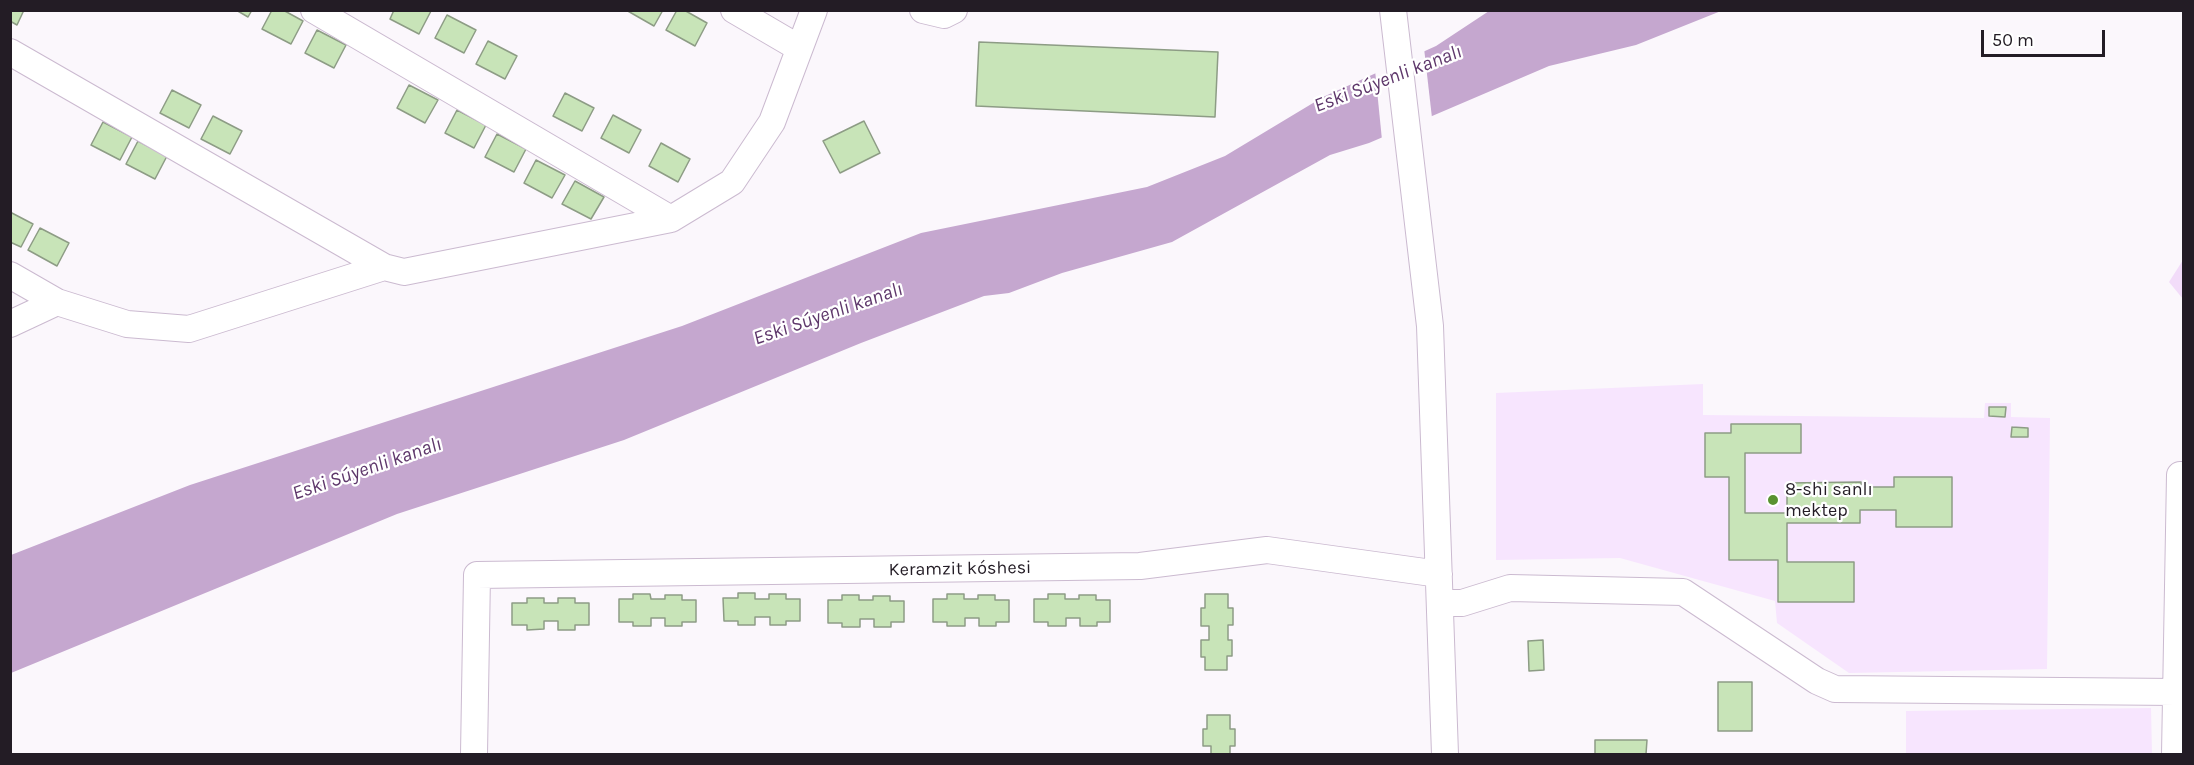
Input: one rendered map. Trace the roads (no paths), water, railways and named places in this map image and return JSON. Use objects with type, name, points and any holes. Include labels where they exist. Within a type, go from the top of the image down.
[{"type":"street","points":[[314,10],[671,219]]},
{"type":"street","points":[[734,10],[799,48]]},
{"type":"street","points":[[10,52],[384,267],[404,272],[671,219],[732,182],[772,122],[814,10]]},
{"type":"street","points":[[923,10],[944,15],[954,10]]},
{"type":"street","points":[[1394,23],[1430,326],[1445,754]]},
{"type":"street","points":[[10,274],[57,302],[126,324],[189,329],[384,267]]},
{"type":"street","points":[[10,324],[57,302]]},
{"type":"street","points":[[2175,754],[2180,720],[2176,692],[2182,475]]},
{"type":"street","name":"Keramzit kóshesi","points":[[474,754],[477,575],[1140,566],[1267,550],[1439,574]]},
{"type":"street","points":[[1440,603],[1462,603],[1510,588],[1683,592],[1817,681],[1834,689],[2176,692]]},
{"type":"water","name":"Eski Súyenli kanalı","points":[[1489,11],[1721,11],[1636,45],[1549,66],[1369,143],[1330,155],[1172,242],[1062,273],[1009,293],[984,296],[861,343],[624,440],[397,514],[11,673],[11,555],[190,485],[682,326],[921,233],[1147,187],[1225,156],[1323,97],[1436,46]]},
{"type":"place","name":"8-shi sanlı mektep","points":[[1773,500]]}]
